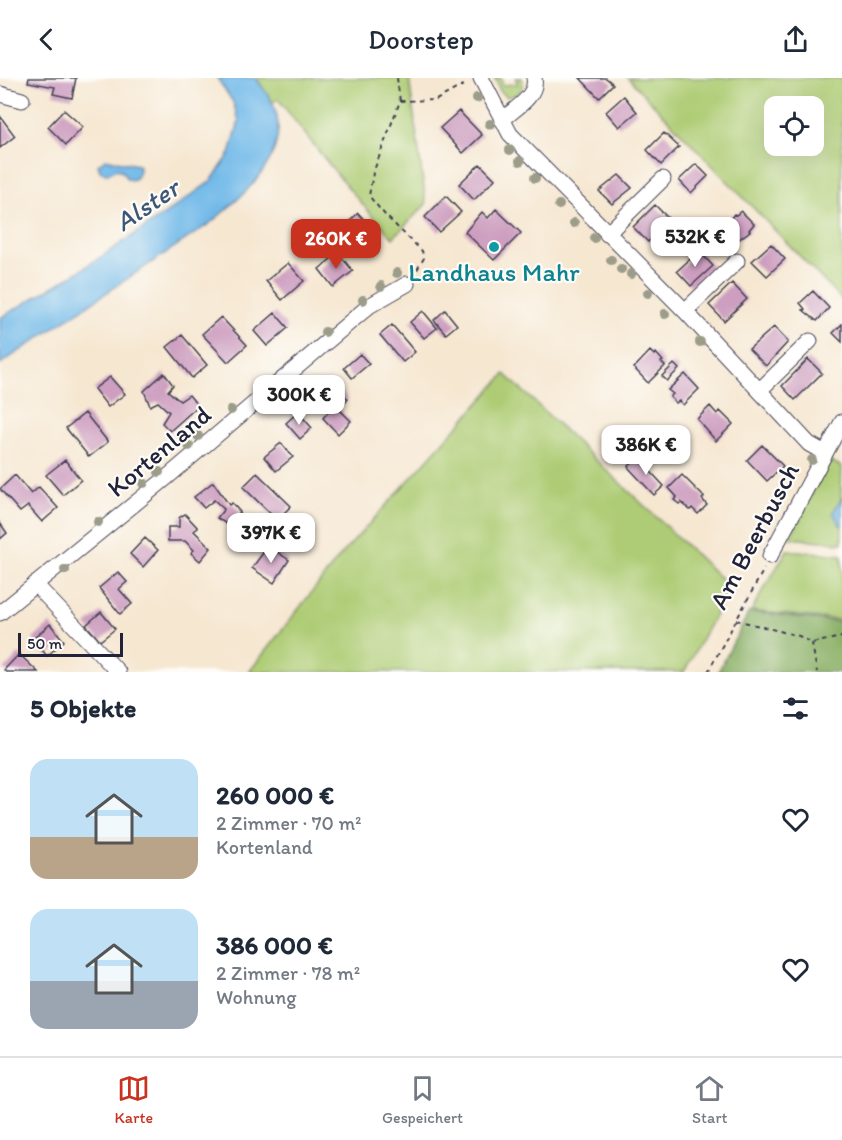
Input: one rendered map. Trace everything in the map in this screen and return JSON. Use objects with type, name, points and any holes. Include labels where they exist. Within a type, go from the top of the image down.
[{"type":"street","points":[[502,120],[532,93],[536,85],[534,78]]},
{"type":"street","points":[[481,79],[510,134],[685,311],[809,444],[825,453]]},
{"type":"street","points":[[0,94],[22,100]]},
{"type":"street","points":[[607,234],[663,178]]},
{"type":"street","points":[[685,311],[737,261]]},
{"type":"street","name":"Kortenland","points":[[0,613],[369,306],[407,284]]},
{"type":"street","points":[[760,390],[810,341]]},
{"type":"street","name":"Am Beerbusch","points":[[770,556],[842,422]]},
{"type":"street","points":[[35,584],[118,672]]},
{"type":"path","points":[[397,78],[400,101],[373,173],[369,196],[385,216],[422,251],[424,258],[422,264],[407,284]]},
{"type":"path","points":[[400,101],[436,100],[471,81],[481,79]]},
{"type":"path","name":"Am Beerbusch","points":[[708,672],[755,589],[770,556]]},
{"type":"path","points":[[736,620],[799,636],[812,643],[842,637]]},
{"type":"path","points":[[812,643],[817,672]]},
{"type":"green space","points":[[256,78],[409,78],[426,204],[393,238],[348,187],[278,99],[272,103]]},
{"type":"green space","points":[[495,78],[501,78],[503,85],[517,84],[516,78],[522,78],[522,89],[515,95],[507,97],[500,91]]},
{"type":"green space","points":[[628,78],[842,78],[842,300]]},
{"type":"green space","points":[[505,374],[730,587],[684,672],[249,672],[341,555]]},
{"type":"green space","points":[[829,460],[842,467],[840,525],[842,525],[842,543],[790,538]]},
{"type":"green space","points":[[787,550],[842,555],[842,620],[751,611]]},
{"type":"green space","points":[[749,612],[842,622],[842,672],[718,672]]},
{"type":"water","points":[[217,78],[256,78],[272,102],[278,121],[277,138],[272,155],[263,171],[237,200],[209,224],[0,364],[0,318],[78,272],[211,181],[230,154],[239,121],[233,102]]},
{"type":"water","points":[[105,159],[138,165],[139,169],[134,180],[127,179],[122,171],[117,169],[107,174],[100,171],[98,165]]},
{"type":"water","points":[[842,498],[842,525],[840,525],[833,512]]},
{"type":"building","points":[[29,78],[76,78],[72,98],[53,94],[55,87],[28,82]]},
{"type":"building","points":[[580,78],[606,78],[613,84],[599,98]]},
{"type":"building","points":[[624,96],[637,112],[619,127],[606,112]]},
{"type":"building","points":[[64,110],[83,127],[66,145],[48,127]]},
{"type":"building","points":[[459,111],[482,135],[463,153],[440,128]]},
{"type":"building","points":[[0,116],[15,136],[0,148]]},
{"type":"building","points":[[664,133],[679,147],[661,165],[647,150]]},
{"type":"building","points":[[480,164],[495,179],[474,200],[459,184]]},
{"type":"building","points":[[696,164],[708,176],[691,193],[679,180]]},
{"type":"building","points":[[619,175],[632,188],[612,204],[599,191]]},
{"type":"building","points":[[446,196],[461,212],[439,232],[425,217]]},
{"type":"building","points":[[655,205],[670,220],[663,227],[667,232],[660,239],[655,235],[648,242],[633,227]]},
{"type":"building","name":"Landhaus Mahr","points":[[496,209],[521,233],[494,260],[465,232],[482,212],[488,218]]},
{"type":"building","points":[[741,211],[754,224],[750,231],[738,240],[725,226],[734,214]]},
{"type":"building","points":[[358,213],[375,231],[362,245],[344,227]]},
{"type":"building","points":[[771,244],[785,259],[767,276],[752,261]]},
{"type":"building","points":[[699,251],[713,266],[691,286],[677,271]]},
{"type":"building","points":[[338,253],[353,271],[333,287],[319,269]]},
{"type":"building","points":[[288,263],[304,281],[282,300],[266,281]]},
{"type":"building","points":[[732,283],[747,299],[724,321],[709,305]]},
{"type":"building","points":[[813,291],[829,308],[817,321],[803,310],[805,309],[800,303]]},
{"type":"building","points":[[445,310],[457,325],[446,334],[434,320]]},
{"type":"building","points":[[423,311],[437,328],[424,338],[410,322]]},
{"type":"building","points":[[275,313],[288,328],[267,346],[254,331]]},
{"type":"building","points":[[221,317],[247,345],[228,362],[202,334]]},
{"type":"building","points":[[842,324],[842,342],[833,333]]},
{"type":"building","points":[[392,325],[415,352],[403,362],[380,335]]},
{"type":"building","points":[[774,327],[788,342],[766,366],[749,349]]},
{"type":"building","points":[[182,335],[207,365],[192,378],[167,347]]},
{"type":"building","points":[[650,351],[654,355],[656,353],[665,366],[648,383],[634,368]]},
{"type":"building","points":[[360,354],[369,364],[352,378],[344,368]]},
{"type":"building","points":[[808,359],[822,373],[795,400],[782,386]]},
{"type":"building","points":[[674,364],[679,369],[667,381],[662,376]]},
{"type":"building","points":[[164,373],[173,385],[168,391],[180,401],[189,395],[198,406],[170,431],[162,423],[169,412],[158,402],[150,406],[144,391]]},
{"type":"building","points":[[685,374],[699,389],[683,405],[679,401],[676,403],[670,397],[673,394],[668,390]]},
{"type":"building","points":[[110,377],[125,394],[108,407],[94,389]]},
{"type":"building","points":[[336,387],[348,399],[338,408],[351,421],[338,434],[323,418],[329,411],[320,402]]},
{"type":"building","points":[[710,406],[717,414],[720,411],[733,424],[716,441],[697,419]]},
{"type":"building","points":[[298,412],[312,428],[300,439],[286,423]]},
{"type":"building","points":[[85,413],[108,442],[89,457],[66,428]]},
{"type":"building","points":[[281,443],[293,457],[276,471],[264,457]]},
{"type":"building","points":[[762,445],[783,466],[767,481],[747,460]]},
{"type":"building","points":[[638,458],[664,486],[654,495],[628,467]]},
{"type":"building","points":[[65,460],[81,480],[63,495],[46,475]]},
{"type":"building","points":[[257,473],[291,506],[277,520],[243,487]]},
{"type":"building","points":[[15,475],[31,494],[39,487],[58,508],[42,522],[28,506],[20,512],[0,489]]},
{"type":"building","points":[[682,475],[704,497],[702,499],[707,505],[698,514],[692,508],[690,510],[681,502],[679,504],[674,500],[677,497],[669,488]]},
{"type":"building","points":[[213,482],[229,505],[232,503],[240,512],[228,525],[217,518],[224,509],[214,500],[204,508],[194,497]]},
{"type":"building","points":[[185,514],[198,528],[194,531],[211,548],[200,561],[191,553],[194,550],[185,541],[168,541],[168,527],[179,527],[179,518]]},
{"type":"building","points":[[0,523],[7,533],[0,539]]},
{"type":"building","points":[[145,538],[158,550],[143,567],[130,554]]},
{"type":"building","points":[[268,546],[289,560],[274,583],[252,568]]},
{"type":"building","points":[[118,572],[127,582],[119,589],[132,604],[120,614],[99,588]]},
{"type":"building","points":[[101,612],[115,629],[100,641],[86,625]]},
{"type":"building","points":[[50,624],[64,641],[47,656],[33,639]]},
{"type":"building","points":[[19,654],[38,672],[6,672],[4,670]]},
{"type":"place","name":"Landhaus Mahr","points":[[494,247]]},
{"type":"water label","name":"Alster","points":[[147,205]]}]
